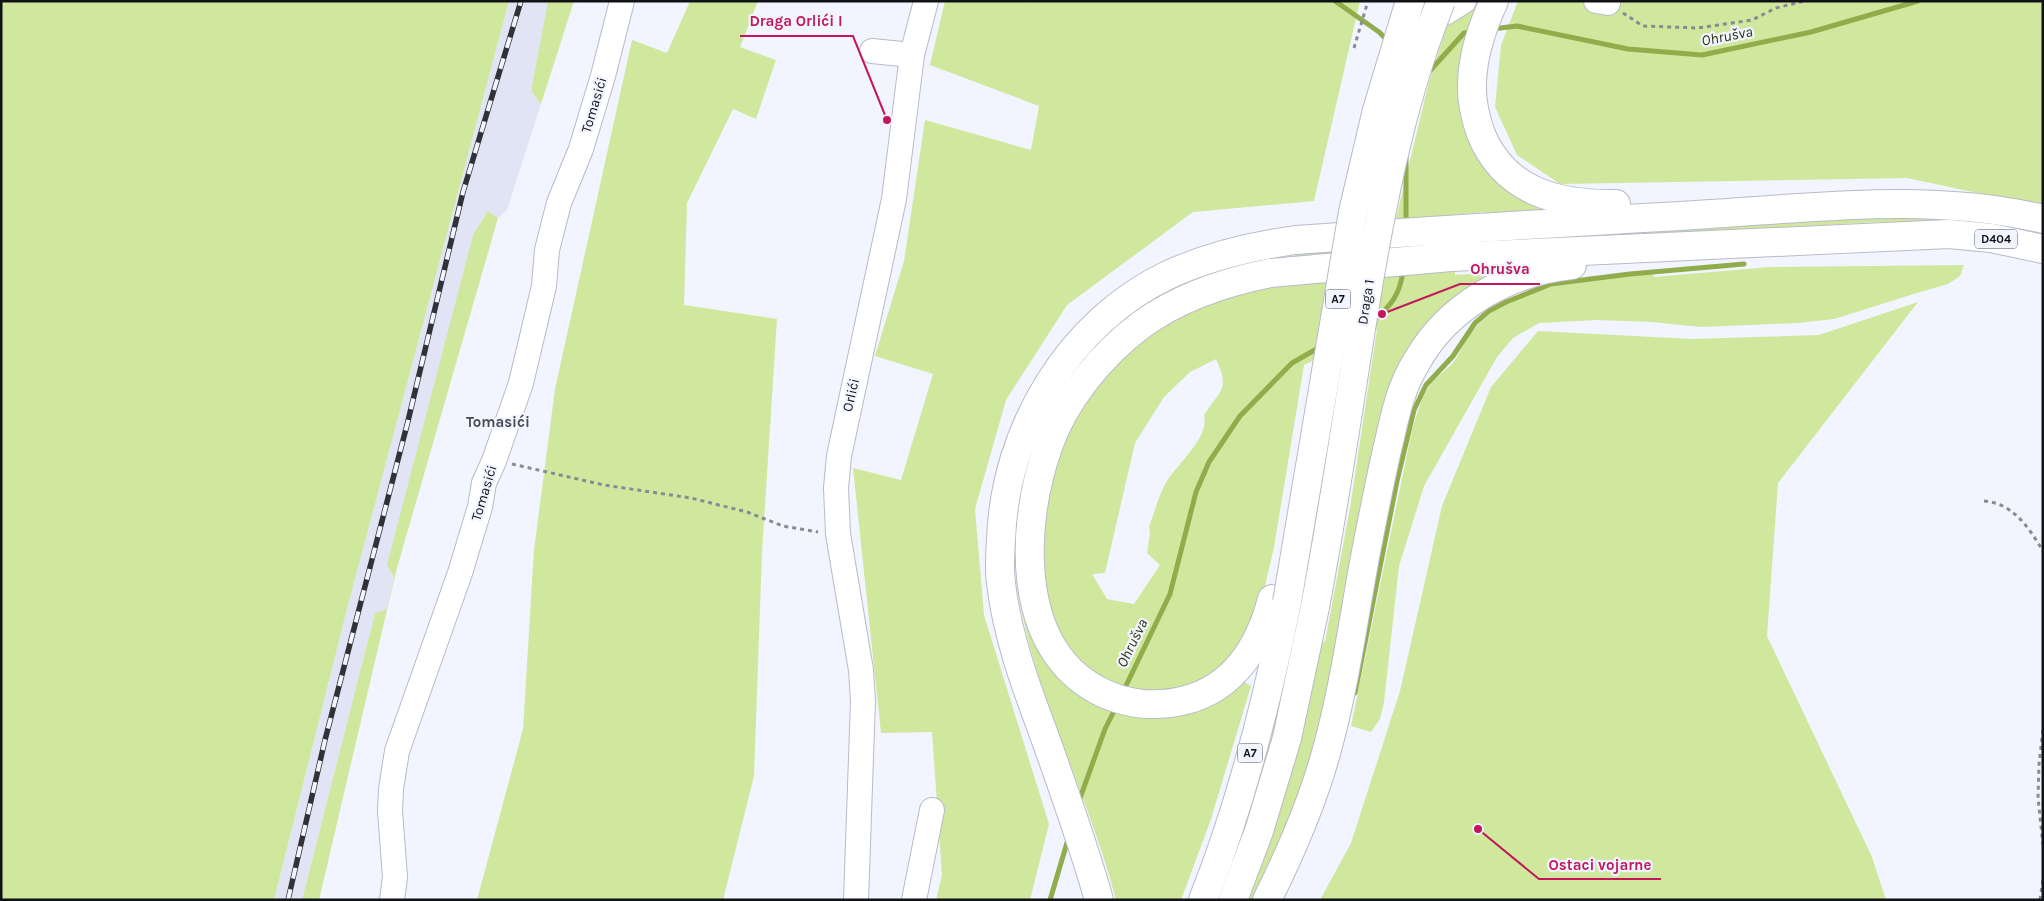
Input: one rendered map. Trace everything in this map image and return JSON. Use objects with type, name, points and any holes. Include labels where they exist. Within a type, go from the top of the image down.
[{"type":"highway","points":[[1397,1],[1366,97],[1347,175],[1322,309],[1280,601],[1266,621],[1244,662],[1234,673],[1207,691],[1173,703],[1154,705],[1137,704],[1104,693],[1088,684],[1072,671],[1059,656],[1042,623],[1030,577],[1029,534],[1032,506],[1048,445],[1065,410],[1087,379],[1112,350],[1142,325],[1175,304],[1210,288],[1247,277],[1298,270],[1451,257],[1949,234]]},
{"type":"highway","name":"Draga 1","points":[[1280,601],[1353,212],[1385,79],[1410,1]]},
{"type":"highway","name":"Draga 1","points":[[1233,900],[1260,830],[1287,738],[1330,528],[1379,227],[1402,124],[1440,1]]},
{"type":"highway","points":[[1494,1],[1485,24],[1472,80],[1474,114],[1489,151],[1502,167],[1511,177],[1524,186],[1546,196],[1586,203],[1623,204],[1886,191],[1924,196],[1951,204]]},
{"type":"highway","points":[[1099,900],[1010,634],[1000,580],[1001,525],[1006,486],[1016,449],[1031,414],[1051,380],[1075,348],[1104,318],[1135,295],[1169,274],[1244,248],[1296,240],[1847,206],[1951,204]]},
{"type":"highway","name":"D404","points":[[1951,204],[2043,219]]},
{"type":"highway","points":[[1267,900],[1302,825],[1327,752],[1378,488],[1400,393],[1422,353],[1432,339],[1455,315],[1468,304],[1497,287],[1531,273],[1554,268],[1802,250],[1908,245],[1944,238],[1949,234]]},
{"type":"highway","name":"D404","points":[[1949,234],[1991,238],[2043,249]]},
{"type":"highway","name":"A7","points":[[1203,900],[1238,798],[1277,653],[1280,601]]},
{"type":"street","name":"Tomasići","points":[[392,900],[394,876],[390,811],[391,789],[397,751],[460,573],[480,508],[484,483],[521,383],[544,286],[547,250],[557,213],[584,140],[622,1]]},
{"type":"street","name":"Orlići","points":[[856,900],[863,700],[860,670],[838,534],[836,488],[839,456],[894,199],[912,55],[926,1]]},
{"type":"street","points":[[1397,1],[1416,13],[1430,16],[1445,13],[1464,1]]},
{"type":"street","points":[[872,51],[912,55]]},
{"type":"street","points":[[914,900],[932,810]]},
{"type":"path","points":[[1354,48],[1368,1]]},
{"type":"path","points":[[1602,2],[1643,26],[1698,28],[1752,20],[1776,8],[1804,1]]},
{"type":"path","points":[[494,460],[604,485],[691,498],[740,510],[783,526],[838,534]]},
{"type":"path","points":[[1984,501],[1994,502],[2014,513],[2028,526],[2043,551]]},
{"type":"path","points":[[2043,730],[2038,764],[2038,798],[2043,845]]},
{"type":"path","points":[[2040,900],[2043,879]]},
{"type":"shaded area","points":[[509,1],[548,1],[531,91],[541,104],[507,210],[498,218],[488,211],[473,235],[388,565],[394,577],[387,610],[375,613],[302,900],[274,900],[347,609]]},
{"type":"green space","points":[[1,1],[509,1],[347,609],[274,900],[1,900]]},
{"type":"green space","points":[[548,1],[574,1],[541,104],[531,91]]},
{"type":"green space","points":[[690,1],[758,1],[740,47],[776,60],[756,119],[733,109],[687,203],[684,305],[777,319],[762,552],[754,776],[723,900],[477,900],[523,729],[534,550],[555,389],[632,40],[667,53]]},
{"type":"green space","points":[[945,1],[1028,1],[1030,3],[1032,1],[1360,1],[1314,201],[1193,212],[1067,305],[1006,400],[975,509],[984,615],[1049,824],[1030,900],[936,900],[942,875],[932,732],[881,733],[853,468],[901,480],[933,374],[875,356],[904,261],[925,120],[1031,150],[1039,106],[930,65]]},
{"type":"green space","points":[[1473,1],[1481,1],[1470,143],[1474,143],[1550,208],[1550,212],[1486,216],[1485,212],[1452,215],[1455,275],[1487,273],[1487,268],[1510,266],[1434,325],[1343,624],[1309,772],[1255,900],[1245,900],[1319,640],[1325,642],[1350,508],[1377,329],[1304,365],[1274,547],[1262,599],[1254,623],[1227,662],[1251,686],[1211,819],[1181,900],[1116,900],[1091,819],[1046,700],[1023,619],[1016,577],[1042,573],[1043,513],[1060,455],[1071,429],[1102,381],[1121,360],[1143,341],[1192,310],[1217,299],[1257,289],[1298,283],[1292,227],[1396,218],[1429,82],[1451,13]],"holes":[[[1216,359],[1223,383],[1222,388],[1204,415],[1202,433],[1197,443],[1164,486],[1149,527],[1147,553],[1160,565],[1134,604],[1107,599],[1092,574],[1105,573],[1135,443],[1164,397],[1190,372]]]},
{"type":"green space","points":[[1518,1],[2043,1],[2043,207],[1907,178],[1560,184],[1517,155],[1495,107],[1501,45]]},
{"type":"green space","points":[[488,211],[498,218],[397,568],[319,900],[302,900],[375,613],[387,609],[394,577],[387,565],[473,235]]},
{"type":"green space","points":[[1897,216],[1989,221],[2043,231],[2043,236],[1947,222],[1876,222],[1465,246],[1464,240],[1751,223]]},
{"type":"green space","points":[[1284,254],[1284,259],[1090,359],[1019,566],[1011,567],[1017,494],[1046,412],[1073,370],[1109,331],[1137,309],[1180,283],[1223,267]]},
{"type":"green space","points":[[1964,265],[1960,276],[1948,284],[1834,319],[1797,323],[1701,327],[1652,322],[1597,320],[1539,323],[1513,338],[1497,357],[1424,486],[1399,566],[1384,702],[1380,719],[1371,732],[1351,726],[1412,430],[1418,411],[1433,381],[1453,363],[1475,328],[1492,312],[1512,300],[1534,292],[1558,285],[1606,278],[1653,274],[1654,277],[1770,267]]},
{"type":"green space","points":[[1918,302],[1778,483],[1767,636],[1872,857],[1886,900],[1320,900],[1351,843],[1400,691],[1442,506],[1491,387],[1538,331],[1692,339],[1819,335]]},
{"type":"green space","points":[[1294,625],[1299,626],[1265,764],[1232,866],[1219,900],[1215,900]]},
{"type":"waterway","points":[[1335,1],[1379,32],[1388,41]]},
{"type":"waterway","name":"Ohrušva","points":[[1492,29],[1517,26],[1628,49],[1702,55],[1811,32],[1918,1]]},
{"type":"waterway","name":"Ohrušva","points":[[1427,74],[1464,33],[1473,32]]},
{"type":"waterway","name":"Ohrušva","points":[[1406,158],[1406,225]]},
{"type":"waterway","points":[[1355,693],[1397,481],[1414,410],[1426,385],[1453,356],[1475,323],[1489,311],[1506,302],[1551,284],[1630,274],[1744,264]]},
{"type":"waterway","name":"Ohrušva","points":[[1372,321],[1394,299],[1400,287],[1403,271]]},
{"type":"waterway","name":"Ohrušva","points":[[1123,692],[1170,594],[1196,492],[1209,462],[1240,416],[1292,363],[1320,347]]},
{"type":"waterway","name":"Ohrušva","points":[[1079,801],[1105,729],[1116,707]]},
{"type":"waterway","name":"Ohrušva","points":[[1050,900],[1069,836]]},
{"type":"railway","points":[[288,900],[325,740],[407,425],[463,192],[521,1]]},
{"type":"place","name":"Draga Orlići I","points":[[887,120]]},
{"type":"place","name":"Ohrušva","points":[[1382,314]]},
{"type":"place","name":"Ostaci vojarne","points":[[1478,829]]},
{"type":"district","name":"Tomasići","points":[[498,422]]}]
